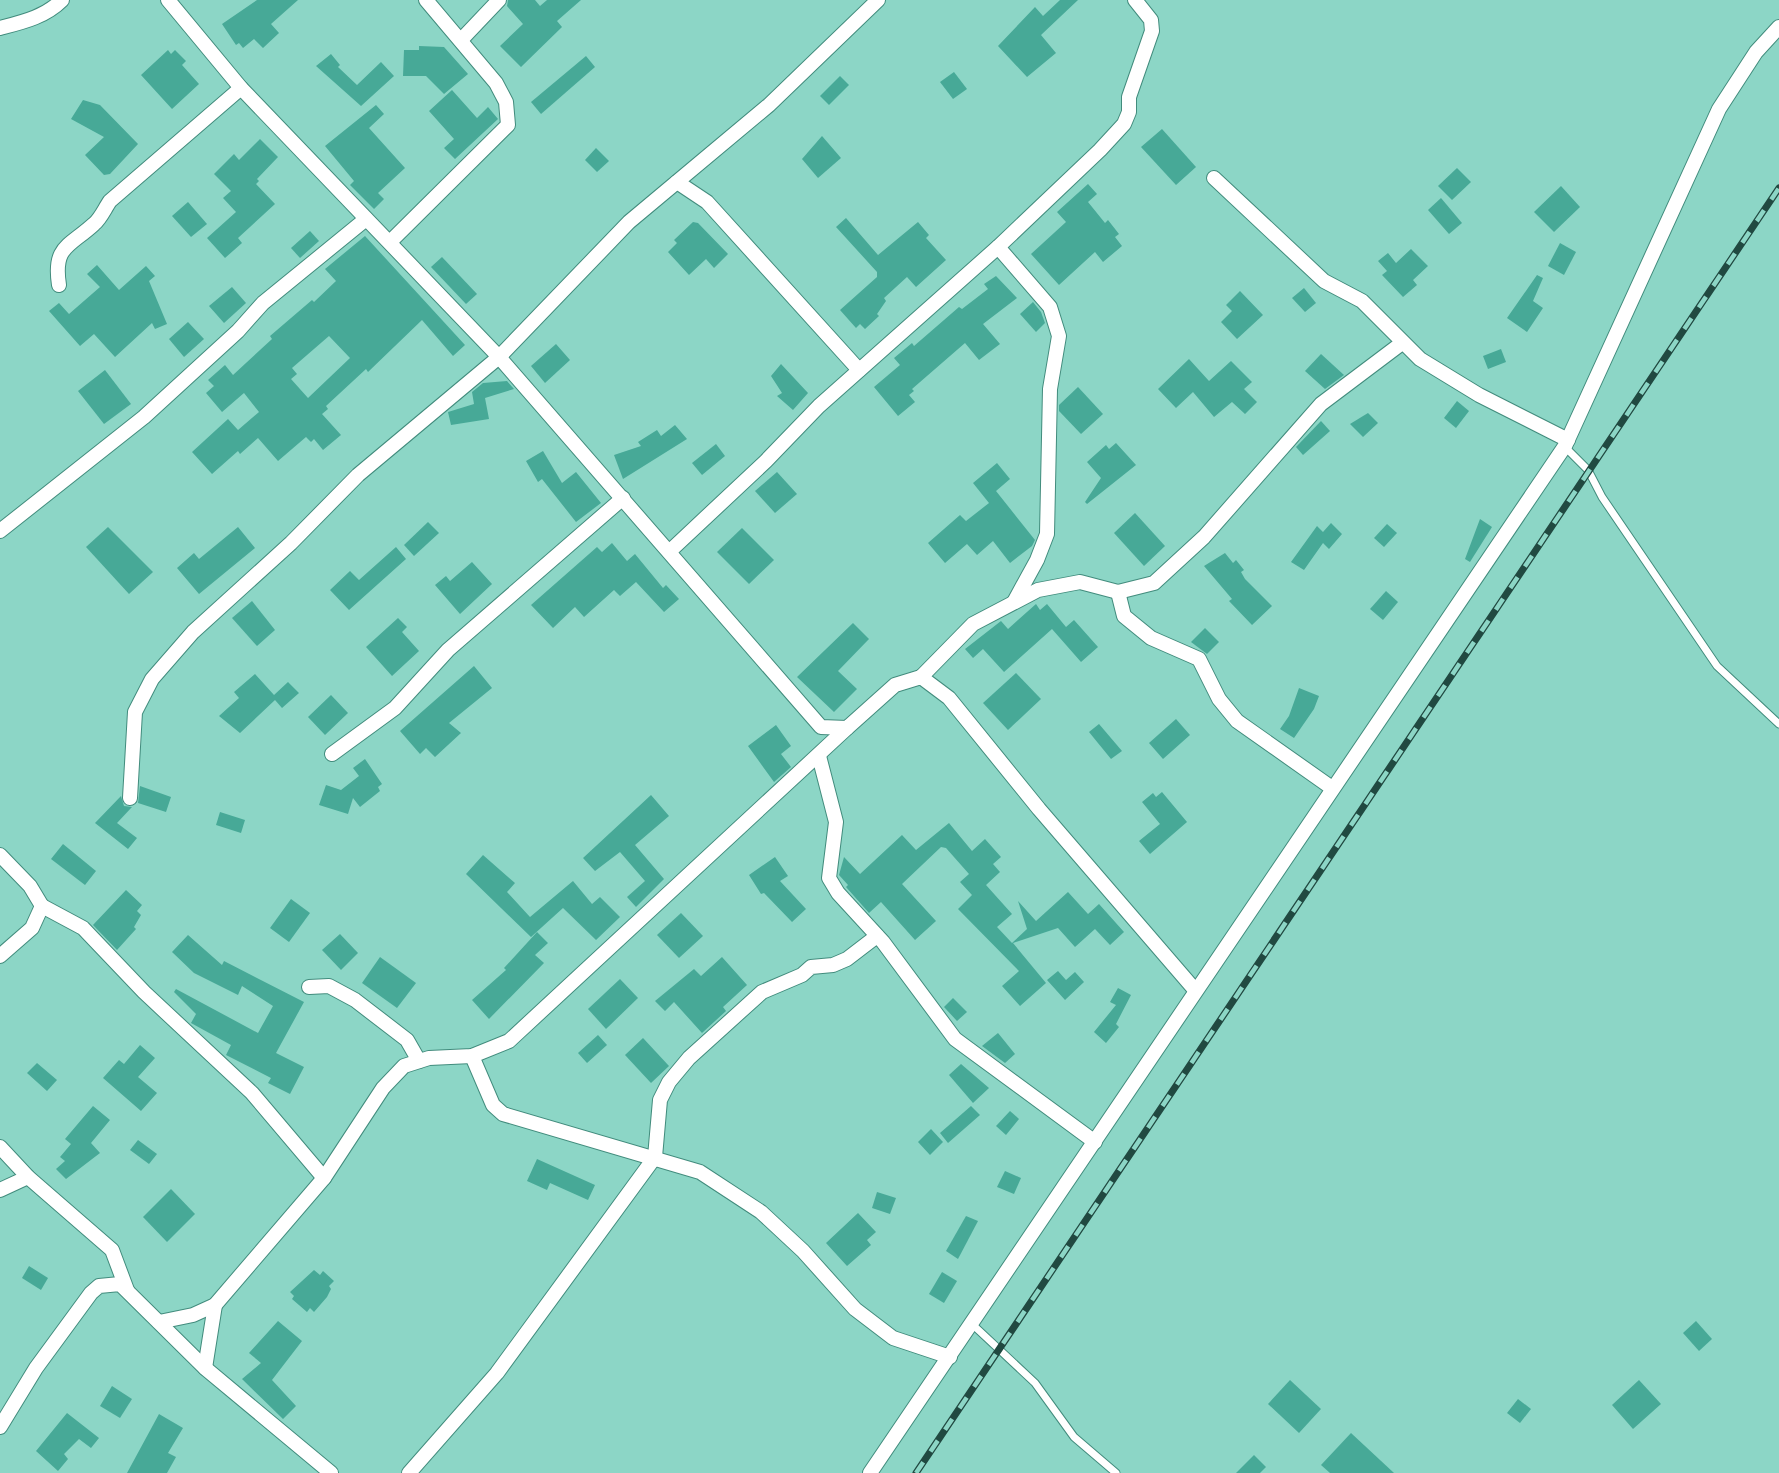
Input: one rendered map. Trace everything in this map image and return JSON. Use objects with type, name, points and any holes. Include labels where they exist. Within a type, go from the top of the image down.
[{"type":"street","points":[[0,28],[28,21],[62,0]]},
{"type":"street","points":[[168,0],[241,88],[499,357],[821,727],[847,728]]},
{"type":"street","points":[[390,242],[508,125],[506,102],[496,83],[426,0]]},
{"type":"street","points":[[461,40],[499,0]]},
{"type":"street","points":[[130,798],[135,712],[152,678],[193,632],[291,543],[358,475],[499,357],[629,222],[769,105],[877,0]]},
{"type":"street","points":[[670,551],[859,370],[998,247],[1124,124],[1129,111],[1129,97],[1152,31],[1150,20],[1135,0]]},
{"type":"street","points":[[870,1473],[1566,443],[1719,109],[1756,52],[1779,27]]},
{"type":"street","points":[[59,285],[56,269],[60,253],[96,223],[110,201],[241,88]]},
{"type":"street","points":[[1214,178],[1324,281],[1362,301],[1420,359],[1566,443]]},
{"type":"street","points":[[677,182],[707,202],[859,370]]},
{"type":"street","points":[[1,528],[144,417],[238,331],[263,303],[366,219]]},
{"type":"street","points":[[998,247],[1050,307],[1059,336],[1050,389],[1047,534],[1037,560],[1013,603]]},
{"type":"street","points":[[159,1322],[193,1315],[215,1305],[324,1178],[383,1088],[404,1066],[429,1058],[472,1056],[509,1041],[847,728],[895,685],[920,677],[973,624],[1038,590],[1080,582],[1118,592],[1154,583],[1204,537],[1321,404],[1402,343]]},
{"type":"street","points":[[332,754],[395,708],[419,686],[448,650],[623,498]]},
{"type":"street","points":[[1118,592],[1124,616],[1151,638],[1199,659],[1219,699],[1237,721],[1332,788]]},
{"type":"street","points":[[920,677],[949,698],[1039,809],[1195,990]]},
{"type":"street","points":[[819,756],[836,822],[830,878],[838,893],[877,936],[955,1039],[1095,1142]]},
{"type":"street","points":[[0,855],[30,886],[42,906],[83,928],[144,992],[252,1093],[324,1178]]},
{"type":"street","points":[[0,956],[32,928],[42,906]]},
{"type":"street","points":[[409,1473],[497,1373],[655,1157],[660,1100],[669,1082],[689,1058],[762,992],[802,975],[811,967],[833,965],[847,959],[877,936]]},
{"type":"street","points":[[309,987],[329,986],[355,1000],[407,1040],[419,1061]]},
{"type":"street","points":[[472,1056],[493,1105],[503,1114],[701,1172],[761,1212],[803,1251],[855,1309],[893,1338],[950,1357]]},
{"type":"street","points":[[0,1147],[28,1177],[112,1250],[127,1290]]},
{"type":"street","points":[[0,1190],[28,1177]]},
{"type":"street","points":[[0,1427],[36,1368],[91,1293],[99,1286],[110,1283],[127,1290],[205,1368],[331,1473]]},
{"type":"street","points":[[205,1368],[215,1305]]},
{"type":"lane","points":[[1566,443],[1588,470],[1602,497],[1717,666],[1779,724]]},
{"type":"lane","points":[[971,1324],[1035,1383],[1074,1437],[1116,1473]]},
{"type":"building","points":[[257,0],[298,0],[271,24],[279,33],[263,48],[254,39],[243,48],[239,43],[236,45],[222,24]]},
{"type":"building","points":[[508,0],[535,0],[540,6],[547,0],[581,0],[557,21],[562,27],[521,67],[500,46],[523,24],[507,6]]},
{"type":"building","points":[[1060,0],[1078,0],[1041,35],[1056,53],[1027,77],[998,46],[1035,7],[1043,16]]},
{"type":"building","points":[[419,46],[444,47],[468,74],[444,94],[426,76],[403,76],[404,50],[419,50]]},
{"type":"building","points":[[168,50],[171,54],[175,50],[186,61],[182,65],[199,84],[172,109],[141,75]]},
{"type":"building","points":[[331,54],[340,65],[338,67],[357,85],[381,62],[394,76],[361,106],[316,66]]},
{"type":"building","points":[[586,56],[595,67],[541,114],[531,102]]},
{"type":"building","points":[[954,72],[967,89],[953,99],[940,82]]},
{"type":"building","points":[[840,76],[849,85],[829,105],[820,96]]},
{"type":"building","points":[[452,90],[477,118],[488,107],[498,119],[455,159],[444,148],[454,139],[429,111]]},
{"type":"building","points":[[83,100],[100,105],[138,144],[110,174],[104,175],[85,155],[104,137],[71,119]]},
{"type":"building","points":[[376,105],[384,114],[369,128],[405,168],[378,193],[384,199],[374,209],[350,185],[354,181],[325,146]]},
{"type":"building","points":[[1162,129],[1196,167],[1176,185],[1141,147]]},
{"type":"building","points":[[822,136],[841,158],[818,178],[802,159]]},
{"type":"building","points":[[260,139],[278,157],[257,179],[259,181],[256,184],[275,204],[238,238],[242,243],[225,258],[207,238],[236,212],[223,198],[231,191],[214,174],[234,154],[239,160]]},
{"type":"building","points":[[596,148],[609,161],[597,172],[585,160]]},
{"type":"building","points":[[1457,168],[1471,182],[1452,200],[1438,186]]},
{"type":"building","points":[[1088,184],[1097,194],[1088,202],[1105,223],[1108,220],[1119,234],[1115,237],[1122,246],[1103,262],[1095,252],[1059,285],[1031,254],[1066,222],[1057,212]]},
{"type":"building","points":[[1561,186],[1580,207],[1554,232],[1534,212]]},
{"type":"building","points":[[1441,198],[1462,223],[1449,234],[1428,210]]},
{"type":"building","points":[[188,202],[207,224],[191,237],[172,216]]},
{"type":"building","points":[[846,218],[878,255],[918,222],[929,235],[926,238],[946,260],[916,287],[907,277],[884,298],[886,301],[877,314],[879,316],[865,329],[860,324],[856,328],[840,310],[877,277],[877,272],[836,227]]},
{"type":"building","points":[[693,222],[698,223],[728,254],[714,268],[706,259],[689,275],[668,252],[677,243],[674,240]]},
{"type":"building","points":[[310,231],[319,241],[300,258],[291,248]]},
{"type":"building","points":[[365,236],[465,345],[453,356],[422,320],[368,372],[366,369],[326,406],[328,409],[322,414],[341,435],[323,450],[314,439],[311,442],[306,437],[278,461],[258,438],[212,474],[192,452],[228,419],[238,430],[259,412],[244,393],[222,412],[206,393],[214,386],[208,380],[225,365],[233,375],[272,339],[270,336],[312,300],[314,302],[336,281],[325,269]],"holes":[[[329,336],[350,358],[308,398],[291,379],[297,374],[292,368]]]},
{"type":"building","points":[[1560,243],[1576,252],[1564,275],[1548,266]]},
{"type":"building","points":[[1411,249],[1428,266],[1413,280],[1417,285],[1403,297],[1382,275],[1387,271],[1378,261],[1388,253],[1396,263]]},
{"type":"building","points":[[442,257],[477,294],[466,304],[431,267]]},
{"type":"building","points":[[97,265],[119,290],[146,266],[155,276],[149,281],[167,324],[155,329],[152,323],[115,357],[94,334],[80,346],[49,311],[59,303],[69,314],[100,287],[87,274]]},
{"type":"building","points":[[1537,275],[1543,278],[1533,301],[1543,308],[1527,332],[1507,318]]},
{"type":"building","points":[[996,276],[1017,298],[983,324],[1000,344],[979,360],[965,343],[912,389],[914,391],[909,395],[915,402],[898,416],[874,387],[900,365],[894,358],[912,343],[914,346],[959,307],[962,309],[988,289],[984,284]]},
{"type":"building","points":[[232,287],[246,303],[224,323],[209,306]]},
{"type":"building","points":[[1304,288],[1316,303],[1305,312],[1292,298]]},
{"type":"building","points":[[1240,291],[1263,315],[1237,339],[1221,322],[1232,311],[1226,305]]},
{"type":"building","points":[[1033,302],[1045,323],[1036,332],[1020,314]]},
{"type":"building","points":[[188,322],[204,339],[184,357],[169,339]]},
{"type":"building","points":[[556,344],[570,360],[545,383],[531,366]]},
{"type":"building","points":[[1501,349],[1506,362],[1488,369],[1483,356]]},
{"type":"building","points":[[1321,354],[1344,375],[1325,389],[1305,371]]},
{"type":"building","points":[[1189,359],[1209,381],[1231,361],[1252,382],[1244,389],[1257,402],[1245,414],[1232,402],[1214,417],[1193,392],[1176,408],[1158,389]]},
{"type":"building","points":[[781,364],[808,393],[793,410],[777,396],[782,393],[771,376]]},
{"type":"building","points":[[105,370],[131,404],[104,424],[78,391]]},
{"type":"building","points":[[507,381],[514,389],[485,398],[489,419],[451,425],[448,412],[474,404],[472,392],[483,383]]},
{"type":"building","points":[[1078,387],[1103,414],[1081,434],[1059,411],[1059,405]]},
{"type":"building","points":[[1457,401],[1469,411],[1456,428],[1444,418]]},
{"type":"building","points":[[1368,413],[1378,423],[1363,437],[1350,424]]},
{"type":"building","points":[[1321,421],[1330,431],[1303,455],[1296,447]]},
{"type":"building","points":[[675,425],[687,439],[623,479],[614,455],[641,446],[638,442],[657,430],[661,436]]},
{"type":"building","points":[[1116,443],[1136,465],[1087,504],[1085,502],[1101,478],[1087,462],[1106,445],[1109,449]]},
{"type":"building","points":[[716,444],[725,456],[702,475],[692,463]]},
{"type":"building","points":[[543,451],[562,483],[576,472],[601,503],[576,522],[542,479],[538,482],[526,461]]},
{"type":"building","points":[[997,463],[1010,479],[996,491],[1035,540],[1032,546],[1010,563],[993,541],[977,555],[967,544],[945,563],[928,543],[960,515],[966,521],[989,503],[973,483]]},
{"type":"building","points":[[777,472],[797,494],[775,513],[755,491]]},
{"type":"building","points":[[1135,513],[1165,546],[1144,566],[1114,533]]},
{"type":"building","points":[[1480,519],[1492,527],[1470,562],[1465,559]]},
{"type":"building","points":[[428,522],[439,533],[414,556],[404,545]]},
{"type":"building","points":[[1331,523],[1342,534],[1329,549],[1323,543],[1304,570],[1291,562],[1317,526],[1323,532]]},
{"type":"building","points":[[1387,524],[1397,533],[1384,547],[1374,538]]},
{"type":"building","points":[[108,527],[153,572],[129,594],[86,547]]},
{"type":"building","points":[[238,527],[255,548],[199,594],[177,568],[194,553],[199,559]]},
{"type":"building","points":[[742,528],[774,560],[749,584],[717,552]]},
{"type":"building","points":[[612,543],[627,561],[635,554],[663,588],[666,585],[679,599],[664,612],[636,582],[620,596],[614,590],[584,617],[575,607],[553,628],[531,605],[597,547],[602,552]]},
{"type":"building","points":[[396,547],[406,559],[349,610],[330,590],[350,571],[359,580]]},
{"type":"building","points":[[1225,553],[1233,563],[1236,560],[1244,570],[1241,572],[1245,579],[1272,606],[1252,625],[1229,601],[1232,599],[1204,566]]},
{"type":"building","points":[[472,562],[492,584],[460,614],[435,585],[446,576],[450,581]]},
{"type":"building","points":[[1386,591],[1398,602],[1383,620],[1370,609]]},
{"type":"building","points":[[252,601],[275,630],[257,646],[232,618]]},
{"type":"building","points":[[1036,604],[1040,610],[1047,604],[1066,627],[1074,620],[1098,647],[1081,662],[1052,629],[1004,672],[983,649],[973,658],[965,649],[1001,621],[1008,629]]},
{"type":"building","points":[[398,618],[407,627],[402,632],[419,651],[392,676],[366,647]]},
{"type":"building","points":[[853,623],[869,639],[838,671],[857,689],[834,712],[797,677]]},
{"type":"building","points":[[1205,628],[1219,642],[1207,654],[1191,642]]},
{"type":"building","points":[[474,666],[492,688],[449,723],[461,733],[435,757],[426,748],[420,754],[400,731]]},
{"type":"building","points":[[1016,673],[1041,699],[1008,730],[983,703]]},
{"type":"building","points":[[255,674],[274,695],[288,682],[299,693],[282,708],[275,700],[240,733],[219,716],[239,698],[234,692]]},
{"type":"building","points":[[1299,688],[1319,696],[1314,709],[1294,738],[1280,729],[1289,716]]},
{"type":"building","points":[[331,695],[348,713],[325,735],[308,717]]},
{"type":"building","points":[[1176,719],[1190,735],[1163,759],[1149,743]]},
{"type":"building","points":[[1099,724],[1122,751],[1111,759],[1089,732]]},
{"type":"building","points":[[776,725],[791,746],[781,754],[791,767],[774,782],[748,746]]},
{"type":"building","points":[[365,759],[382,784],[378,787],[380,791],[360,807],[353,798],[348,814],[319,805],[326,785],[341,790],[359,776],[353,768]]},
{"type":"building","points":[[140,786],[171,797],[166,812],[138,803]]},
{"type":"building","points":[[1162,792],[1187,822],[1150,854],[1139,841],[1160,824],[1142,802],[1153,793],[1156,797]]},
{"type":"building","points":[[651,795],[669,816],[635,845],[664,879],[636,907],[627,897],[645,881],[620,852],[595,871],[583,858]]},
{"type":"building","points":[[121,796],[124,806],[132,807],[117,823],[137,838],[128,849],[95,823]]},
{"type":"building","points":[[220,812],[245,820],[241,833],[216,825]]},
{"type":"building","points":[[949,823],[972,851],[985,839],[1001,857],[993,864],[1000,872],[986,885],[1012,914],[997,927],[1012,943],[1027,929],[1018,901],[1036,921],[1068,892],[1088,914],[1099,904],[1124,932],[1110,945],[1095,929],[1075,947],[1058,928],[1013,943],[1046,983],[1020,1006],[1002,986],[1019,971],[958,909],[972,895],[960,882],[969,874],[946,848],[941,847],[902,884],[936,921],[915,940],[881,902],[869,913],[839,875],[844,857],[860,874],[902,835],[916,850]]},
{"type":"building","points":[[63,844],[96,871],[85,885],[51,859]]},
{"type":"building","points":[[483,855],[515,883],[507,892],[530,917],[573,881],[592,904],[600,897],[620,917],[596,940],[563,908],[531,937],[466,874]]},
{"type":"building","points":[[775,857],[788,876],[780,881],[806,909],[792,922],[764,893],[761,894],[749,875]]},
{"type":"building","points":[[126,890],[142,905],[137,911],[141,915],[134,927],[136,929],[117,950],[93,925]]},
{"type":"building","points":[[291,899],[310,913],[289,942],[270,928]]},
{"type":"building","points":[[681,913],[703,936],[679,958],[657,935]]},
{"type":"building","points":[[537,932],[548,943],[535,955],[544,963],[489,1019],[472,1000],[506,970],[504,968]]},
{"type":"building","points":[[340,934],[358,953],[341,970],[322,950]]},
{"type":"building","points":[[188,935],[222,965],[224,961],[304,1002],[276,1053],[304,1067],[290,1094],[268,1083],[271,1078],[226,1055],[231,1045],[191,1023],[196,1014],[174,992],[176,989],[258,1033],[273,1006],[242,986],[238,995],[194,973],[172,952]]},
{"type":"building","points":[[380,957],[416,983],[397,1008],[362,983]]},
{"type":"building","points":[[722,957],[747,985],[723,1007],[726,1011],[702,1033],[674,1002],[665,1011],[655,1001],[694,969],[701,976]]},
{"type":"building","points":[[1058,971],[1066,980],[1075,972],[1084,982],[1065,1000],[1047,980]]},
{"type":"building","points":[[620,979],[638,998],[606,1029],[588,1009]]},
{"type":"building","points":[[1118,988],[1131,995],[1116,1024],[1119,1027],[1106,1043],[1094,1032],[1116,1005],[1110,1002]]},
{"type":"building","points":[[953,998],[967,1012],[957,1021],[944,1007]]},
{"type":"building","points":[[998,1033],[1015,1054],[1005,1063],[982,1046]]},
{"type":"building","points":[[598,1035],[607,1045],[587,1063],[578,1053]]},
{"type":"building","points":[[643,1038],[669,1066],[651,1083],[625,1055]]},
{"type":"building","points":[[140,1045],[155,1058],[138,1077],[157,1093],[141,1111],[103,1078],[119,1060],[124,1064]]},
{"type":"building","points":[[37,1063],[57,1080],[47,1091],[27,1073]]},
{"type":"building","points":[[961,1064],[989,1088],[973,1103],[949,1075]]},
{"type":"building","points":[[93,1106],[110,1120],[91,1143],[100,1153],[66,1179],[56,1169],[65,1161],[60,1157],[71,1144],[65,1139]]},
{"type":"building","points":[[971,1106],[980,1115],[948,1143],[940,1133]]},
{"type":"building","points":[[1010,1111],[1019,1119],[1006,1135],[996,1126]]},
{"type":"building","points":[[931,1129],[943,1142],[930,1155],[918,1142]]},
{"type":"building","points":[[138,1140],[157,1154],[149,1164],[130,1150]]},
{"type":"building","points":[[537,1159],[595,1185],[588,1200],[550,1183],[547,1190],[527,1181]]},
{"type":"building","points":[[1005,1171],[1021,1178],[1014,1194],[997,1187]]},
{"type":"building","points":[[171,1189],[195,1214],[167,1242],[143,1217]]},
{"type":"building","points":[[877,1192],[896,1198],[890,1214],[872,1208]]},
{"type":"building","points":[[858,1213],[876,1232],[867,1240],[871,1245],[847,1266],[826,1243]]},
{"type":"building","points":[[966,1216],[978,1221],[958,1259],[946,1251]]},
{"type":"building","points":[[29,1266],[48,1278],[41,1290],[22,1278]]},
{"type":"building","points":[[314,1270],[320,1275],[323,1271],[334,1281],[329,1286],[331,1289],[327,1297],[314,1312],[310,1308],[307,1312],[292,1299],[294,1296],[290,1292]]},
{"type":"building","points":[[942,1272],[957,1281],[944,1303],[929,1294]]},
{"type":"building","points":[[278,1321],[302,1341],[272,1380],[296,1406],[283,1419],[242,1379],[261,1363],[249,1353]]},
{"type":"building","points":[[1696,1321],[1712,1339],[1699,1351],[1683,1333]]},
{"type":"building","points":[[1290,1380],[1321,1409],[1299,1433],[1268,1404]]},
{"type":"building","points":[[1639,1380],[1661,1404],[1633,1429],[1612,1405]]},
{"type":"building","points":[[112,1386],[132,1399],[120,1418],[100,1406]]},
{"type":"building","points":[[1518,1399],[1531,1409],[1520,1423],[1507,1413]]},
{"type":"building","points":[[67,1413],[99,1438],[91,1448],[79,1439],[64,1454],[68,1459],[58,1471],[36,1451]]},
{"type":"building","points":[[159,1414],[183,1428],[168,1453],[176,1457],[167,1473],[127,1473]]},
{"type":"building","points":[[1351,1433],[1394,1473],[1330,1473],[1321,1465]]},
{"type":"building","points":[[1254,1455],[1266,1467],[1260,1473],[1236,1473]]},
{"type":"railway","points":[[916,1473],[1779,188]]}]
